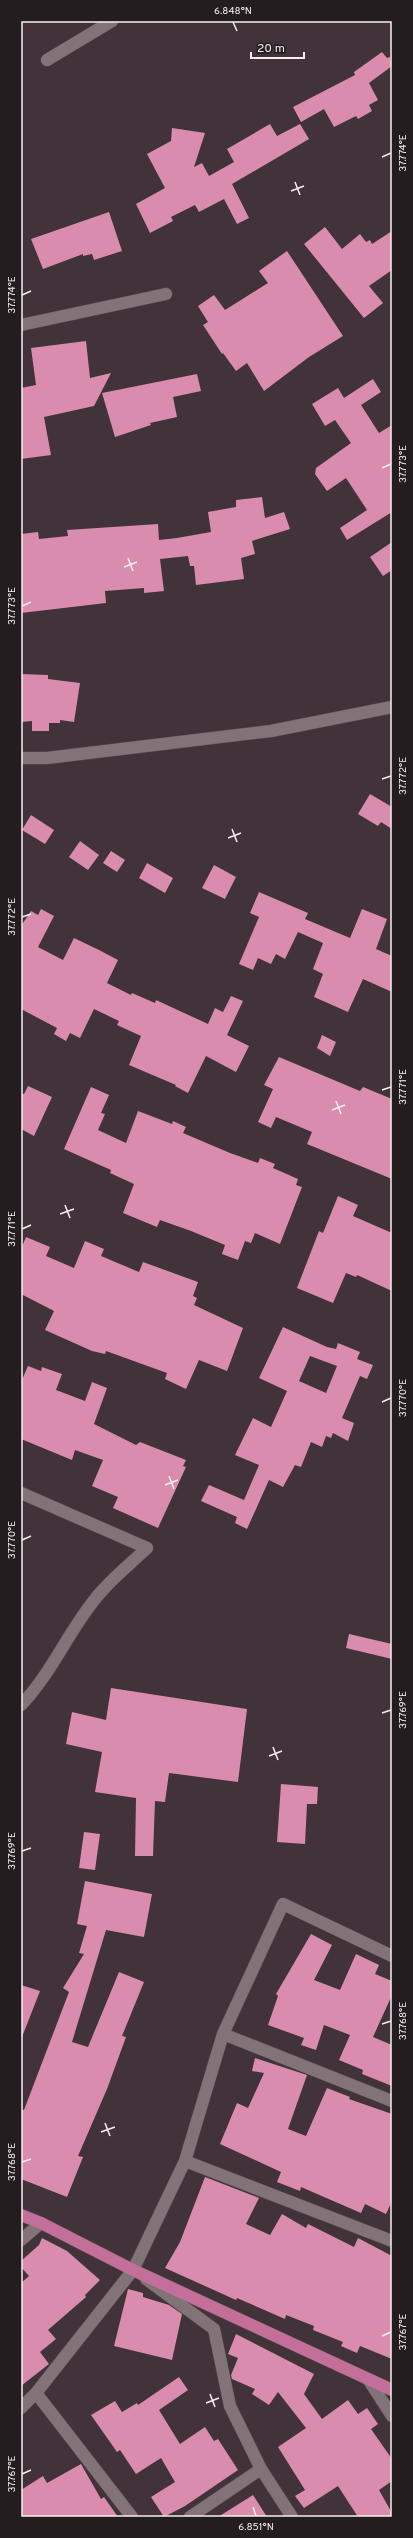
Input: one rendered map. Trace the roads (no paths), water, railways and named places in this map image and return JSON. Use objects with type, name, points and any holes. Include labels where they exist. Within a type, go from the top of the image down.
[{"type":"main road","points":[[21,2215],[41,2223],[133,2270],[392,2390]]},
{"type":"street","points":[[48,60],[112,21]]},
{"type":"street","points":[[21,325],[166,294]]},
{"type":"street","points":[[21,758],[47,758],[271,731],[392,707]]},
{"type":"street","points":[[21,1493],[148,1548],[110,1582],[89,1607],[34,1692],[21,1705]]},
{"type":"street","points":[[21,2408],[36,2393],[133,2270],[185,2161],[223,2034],[283,1904],[392,1956]]},
{"type":"street","points":[[223,2034],[392,2101]]},
{"type":"street","points":[[185,2161],[391,2238]]},
{"type":"street","points":[[21,2240],[41,2223]]},
{"type":"street","points":[[133,2270],[214,2329],[230,2406],[261,2469],[292,2517]]},
{"type":"street","points":[[368,2379],[392,2416]]},
{"type":"street","points":[[36,2393],[132,2517]]},
{"type":"street","points":[[190,2517],[261,2469]]}]
